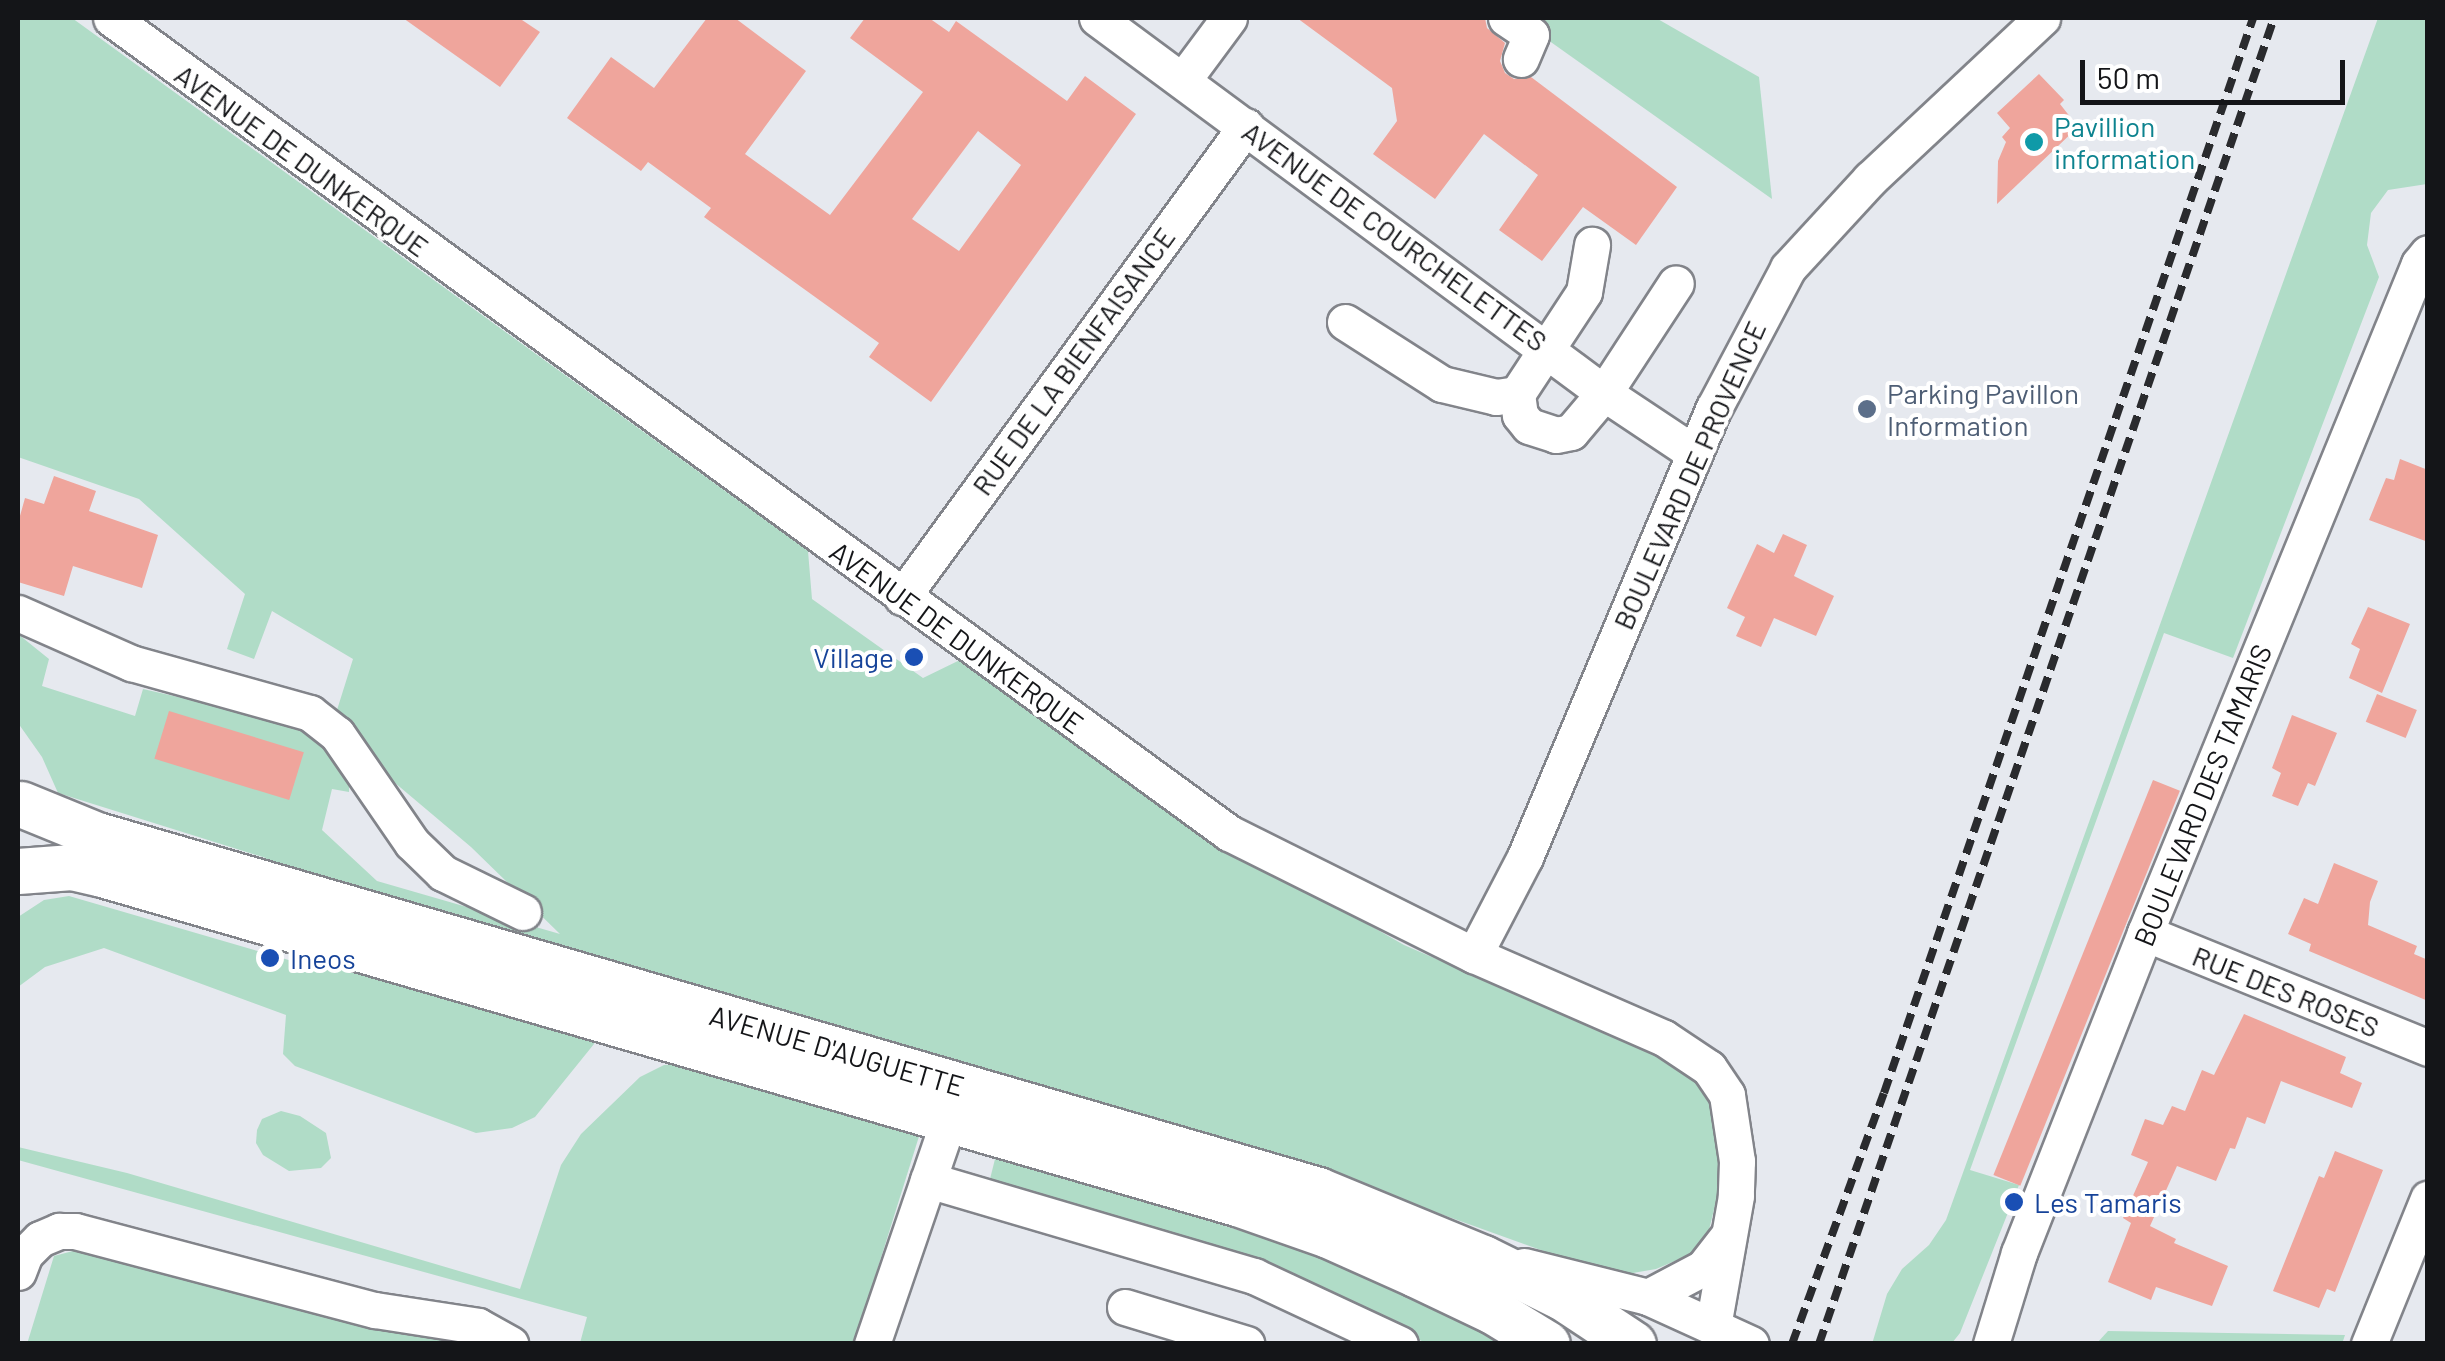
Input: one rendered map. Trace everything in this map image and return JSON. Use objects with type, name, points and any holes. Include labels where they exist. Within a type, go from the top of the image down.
[{"type":"main road","name":"AVENUE D'AUGUETTE","points":[[18,806],[97,835],[1256,1170],[1400,1222],[1483,1258],[1562,1297],[1634,1344]]},
{"type":"main road","name":"AVENUE D'AUGUETTE","points":[[18,870],[60,867],[102,874],[1237,1203],[1328,1235],[1493,1310],[1547,1344]]},
{"type":"street","name":"AVENUE DE DUNKERQUE","points":[[111,18],[1229,833],[1474,955],[1664,1038],[1708,1068],[1726,1095],[1734,1127],[1736,1196],[1714,1326]]},
{"type":"street","points":[[1183,80],[1229,18]]},
{"type":"street","points":[[1506,18],[1531,35],[1521,59]]},
{"type":"street","name":"BOULEVARD DE PROVENCE","points":[[1474,955],[1525,857],[1694,453],[1788,268],[1870,179],[2042,18]]},
{"type":"street","name":"AVENUE DE COURCHELETTES","points":[[1103,19],[1604,393],[1694,453]]},
{"type":"street","name":"RUE DE LA BIENFAISANCE","points":[[902,597],[1246,126]]},
{"type":"street","points":[[1592,245],[1584,292],[1517,394],[1520,416],[1529,426],[1556,435],[1582,423],[1676,283]]},
{"type":"street","name":"BOULEVARD DES TAMARIS","points":[[1991,1344],[2008,1284],[2145,933],[2419,264],[2428,253]]},
{"type":"street","points":[[1345,322],[1442,384],[1496,397],[1517,394]]},
{"type":"street","points":[[18,613],[131,662],[310,713],[337,734],[412,844],[443,873],[523,912]]},
{"type":"street","name":"RUE DES ROSES","points":[[2145,933],[2428,1048]]},
{"type":"street","points":[[872,1344],[949,1120]]},
{"type":"street","points":[[928,1180],[1254,1276],[1400,1344]]},
{"type":"street","points":[[2369,1344],[2428,1199]]},
{"type":"street","points":[[18,1272],[25,1254],[40,1240],[59,1231],[75,1231],[375,1310],[478,1326],[510,1344]]},
{"type":"street","points":[[1648,1297],[1703,1268],[1727,1238]]},
{"type":"street","points":[[1483,1258],[1586,1278],[1648,1297],[1749,1343]]},
{"type":"street","points":[[1125,1307],[1177,1333],[1247,1344]]},
{"type":"green space","points":[[18,18],[72,18],[808,551],[812,599],[923,678],[962,659],[1170,811],[1404,945],[1668,1059],[1698,1079],[1715,1107],[1722,1152],[1719,1189],[1709,1230],[1689,1255],[1656,1269],[1627,1274],[1591,1268],[1360,1185],[264,866],[266,858],[58,793],[42,757],[18,723],[18,634],[49,659],[42,686],[135,716],[143,689],[314,728],[349,776],[349,792],[332,789],[322,830],[377,881],[560,934],[471,847],[369,761],[337,710],[353,659],[272,611],[254,659],[227,649],[245,594],[139,499],[18,457]]},
{"type":"green space","points":[[1517,18],[1656,18],[1759,77],[1772,199]]},
{"type":"green space","points":[[2378,18],[2427,18],[2427,184],[2388,190],[2371,213],[2367,245],[2379,277],[2233,658],[2164,633],[1970,1170],[2019,1185],[1960,1333],[1952,1343],[1872,1344],[1887,1294],[1902,1269],[1929,1245],[1946,1220]]},
{"type":"green space","points":[[69,896],[299,963],[319,956],[595,1036],[594,1044],[535,1117],[512,1128],[476,1133],[295,1066],[283,1054],[286,1015],[104,948],[45,967],[18,987],[18,917],[44,900]]},
{"type":"green space","points":[[691,1064],[921,1130],[854,1344],[580,1343],[587,1317],[18,1160],[18,1147],[127,1173],[520,1289],[561,1165],[581,1134],[640,1077],[664,1065]]},
{"type":"green space","points":[[281,1111],[300,1116],[326,1133],[331,1158],[321,1168],[289,1171],[263,1155],[256,1143],[257,1130],[262,1119]]},
{"type":"green space","points":[[996,1155],[1309,1252],[1427,1296],[1524,1343],[1426,1343],[1263,1266],[990,1179]]},
{"type":"green space","points":[[73,1251],[367,1323],[480,1344],[27,1344],[54,1256]]},
{"type":"green space","points":[[2108,1331],[2345,1335],[2342,1344],[2097,1343]]},
{"type":"building","points":[[403,18],[519,18],[540,32],[500,87]]},
{"type":"building","points":[[707,18],[735,18],[806,71],[745,154],[830,215],[923,92],[850,38],[865,18],[929,18],[949,32],[956,21],[1067,101],[1085,76],[1136,114],[931,402],[869,357],[879,343],[704,217],[711,208],[648,162],[641,171],[567,118],[611,57],[654,88]],"holes":[[[978,131],[1021,165],[959,251],[912,219]]]},
{"type":"building","points":[[1297,18],[1485,18],[1487,28],[1505,43],[1500,61],[1505,73],[1514,79],[1531,77],[1677,187],[1636,245],[1583,207],[1542,261],[1499,230],[1538,175],[1484,134],[1435,199],[1373,154],[1397,121],[1392,88]]},
{"type":"building","name":"Pavillion information","points":[[2039,74],[2064,100],[2060,104],[2078,127],[1997,204],[1998,161],[2006,142],[2002,137],[2010,128],[1997,113]]},
{"type":"building","points":[[2400,459],[2428,470],[2428,542],[2369,520],[2386,478],[2394,480]]},
{"type":"building","points":[[54,476],[96,491],[89,511],[158,535],[142,588],[73,566],[64,596],[18,582],[18,523],[25,498],[44,504]]},
{"type":"building","points":[[1783,534],[1807,545],[1794,576],[1834,596],[1816,636],[1774,618],[1761,647],[1736,636],[1745,617],[1727,608],[1757,544],[1774,553]]},
{"type":"building","points":[[2368,607],[2410,624],[2382,693],[2349,678],[2360,649],[2351,644]]},
{"type":"building","points":[[2377,694],[2417,710],[2406,738],[2366,722]]},
{"type":"building","points":[[169,711],[304,752],[289,800],[154,759]]},
{"type":"building","points":[[2292,715],[2337,733],[2315,786],[2308,783],[2298,806],[2272,796],[2281,773],[2272,768]]},
{"type":"building","points":[[2153,780],[2180,791],[2020,1186],[1993,1175]]},
{"type":"building","points":[[2334,863],[2378,881],[2370,902],[2368,925],[2417,946],[2414,954],[2428,960],[2428,1001],[2309,951],[2311,944],[2288,934],[2304,898],[2318,904]]},
{"type":"building","points":[[2244,1014],[2346,1057],[2340,1073],[2362,1083],[2352,1108],[2281,1081],[2265,1124],[2247,1117],[2235,1149],[2230,1148],[2216,1181],[2177,1166],[2150,1226],[2176,1239],[2174,1243],[2228,1266],[2212,1306],[2156,1287],[2151,1300],[2108,1282],[2131,1223],[2123,1218],[2148,1162],[2131,1155],[2145,1119],[2163,1125],[2172,1106],[2185,1111],[2202,1070],[2214,1075]]},
{"type":"building","points":[[2335,1151],[2383,1170],[2335,1292],[2327,1289],[2319,1308],[2273,1291],[2319,1176],[2324,1178]]},
{"type":"railway","points":[[1792,1344],[1884,1093],[2253,18]]},
{"type":"railway","points":[[1819,1344],[2274,18]]},
{"type":"place","name":"Pavillion information","points":[[2034,142]]},
{"type":"place","name":"Parking Pavillon Information","points":[[1867,409]]},
{"type":"place","name":"Village","points":[[914,657]]},
{"type":"place","name":"Ineos","points":[[270,958]]},
{"type":"place","name":"Les Tamaris","points":[[2014,1202]]}]
